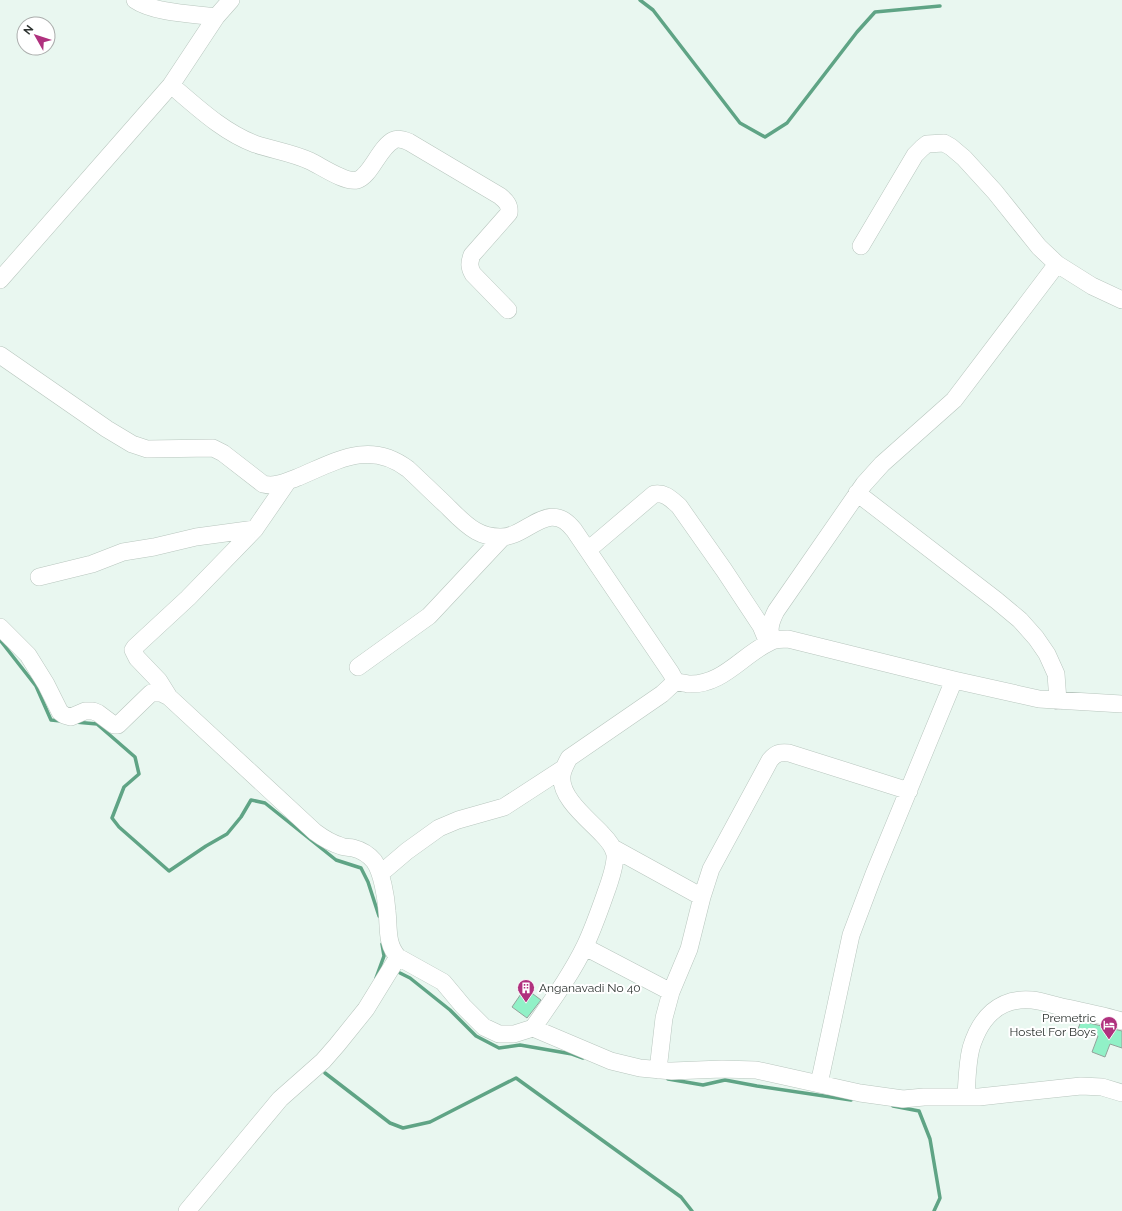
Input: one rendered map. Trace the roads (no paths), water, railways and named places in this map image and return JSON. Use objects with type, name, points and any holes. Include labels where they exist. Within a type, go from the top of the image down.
[{"type":"street","points":[[135,0],[152,8],[216,17]]},
{"type":"street","points":[[0,280],[171,85],[216,17],[231,0]]},
{"type":"street","points":[[171,85],[208,116],[234,134],[255,144],[308,160],[343,178],[357,180],[362,177],[383,150],[394,140],[401,140],[409,142],[500,196],[510,207],[509,213],[472,255],[470,268],[473,274],[508,310]]},
{"type":"street","points":[[861,246],[915,155],[927,144],[944,143],[951,146],[964,158],[995,192],[1038,246],[1057,264],[1092,286],[1122,300]]},
{"type":"street","points":[[769,642],[769,629],[776,611],[864,484],[882,464],[954,400],[1057,264]]},
{"type":"street","points":[[0,355],[112,432],[132,444],[147,449],[213,448],[223,453],[263,484],[269,486],[288,481],[352,456],[365,454],[377,455],[388,457],[399,462],[463,522],[477,532],[490,536],[502,537],[514,535],[539,520],[554,517],[569,524],[676,680],[682,683],[692,684],[713,680],[735,667],[769,642],[780,639],[788,639],[954,680],[1039,699],[1122,704]]},
{"type":"street","points":[[170,697],[160,681],[137,658],[133,650],[188,598],[254,529],[288,481]]},
{"type":"street","points":[[858,493],[1020,620],[1036,638],[1047,654],[1056,674],[1058,701]]},
{"type":"street","points":[[588,550],[654,494],[662,494],[671,498],[679,506],[724,570],[761,626],[769,642]]},
{"type":"street","points":[[39,577],[92,564],[123,552],[154,547],[196,537],[254,529]]},
{"type":"street","points":[[358,667],[430,616],[502,537]]},
{"type":"street","points":[[0,627],[28,655],[46,684],[60,712],[64,716],[71,717],[85,711],[93,711],[114,726],[118,725],[151,693],[161,692],[170,697],[315,832],[328,841],[343,847],[352,848],[363,852],[374,861],[380,874],[387,910],[388,938],[392,951],[398,957],[443,982],[463,1006],[484,1027],[498,1034],[514,1034],[533,1028],[569,976],[585,947],[593,930],[609,884],[615,855],[613,848],[604,836],[571,802],[565,792],[562,784],[562,776],[569,758],[662,694],[676,680]]},
{"type":"street","points":[[819,1084],[851,935],[954,680]]},
{"type":"street","points":[[658,1070],[664,1018],[671,992],[689,949],[702,897],[711,869],[774,755],[782,752],[789,753],[909,791]]},
{"type":"street","points":[[380,874],[407,851],[439,828],[458,820],[504,807],[564,768]]},
{"type":"street","points":[[613,848],[702,897]]},
{"type":"street","points":[[585,947],[671,992]]},
{"type":"street","points":[[187,1211],[280,1099],[323,1061],[366,1009],[398,957]]},
{"type":"street","points":[[966,1097],[968,1062],[971,1048],[981,1025],[992,1011],[1000,1006],[1015,1001],[1032,1000],[1122,1021]]},
{"type":"street","points":[[533,1028],[611,1061],[640,1068],[672,1071],[722,1069],[756,1070],[860,1093],[903,1099],[924,1097],[979,1097],[1081,1086],[1102,1087],[1122,1093]]},
{"type":"waterway","points":[[640,0],[653,10],[740,123],[765,137],[787,123],[857,32],[875,12],[940,6]]},
{"type":"waterway","points":[[0,640],[36,686],[51,720],[61,721]]},
{"type":"waterway","points":[[75,722],[97,724],[135,757],[139,774],[124,787],[112,818],[119,827],[169,871],[227,834],[241,817],[251,800],[265,803],[336,860],[361,868],[368,882],[379,916]]},
{"type":"waterway","points":[[376,978],[384,956],[382,944]]},
{"type":"waterway","points":[[400,973],[410,978],[450,1010],[476,1036],[499,1048],[520,1045],[572,1054],[583,1058]]},
{"type":"waterway","points":[[325,1073],[390,1123],[403,1128],[430,1122],[516,1078],[681,1197],[692,1211]]},
{"type":"waterway","points":[[668,1079],[703,1085],[725,1080],[851,1100]]},
{"type":"waterway","points":[[893,1106],[919,1111],[930,1139],[940,1198],[934,1211]]},
{"type":"place","name":"Anganavadi No 40","points":[[526,1003]]},
{"type":"place","name":"Premetric Hostel For Boys","points":[[1109,1040]]}]
